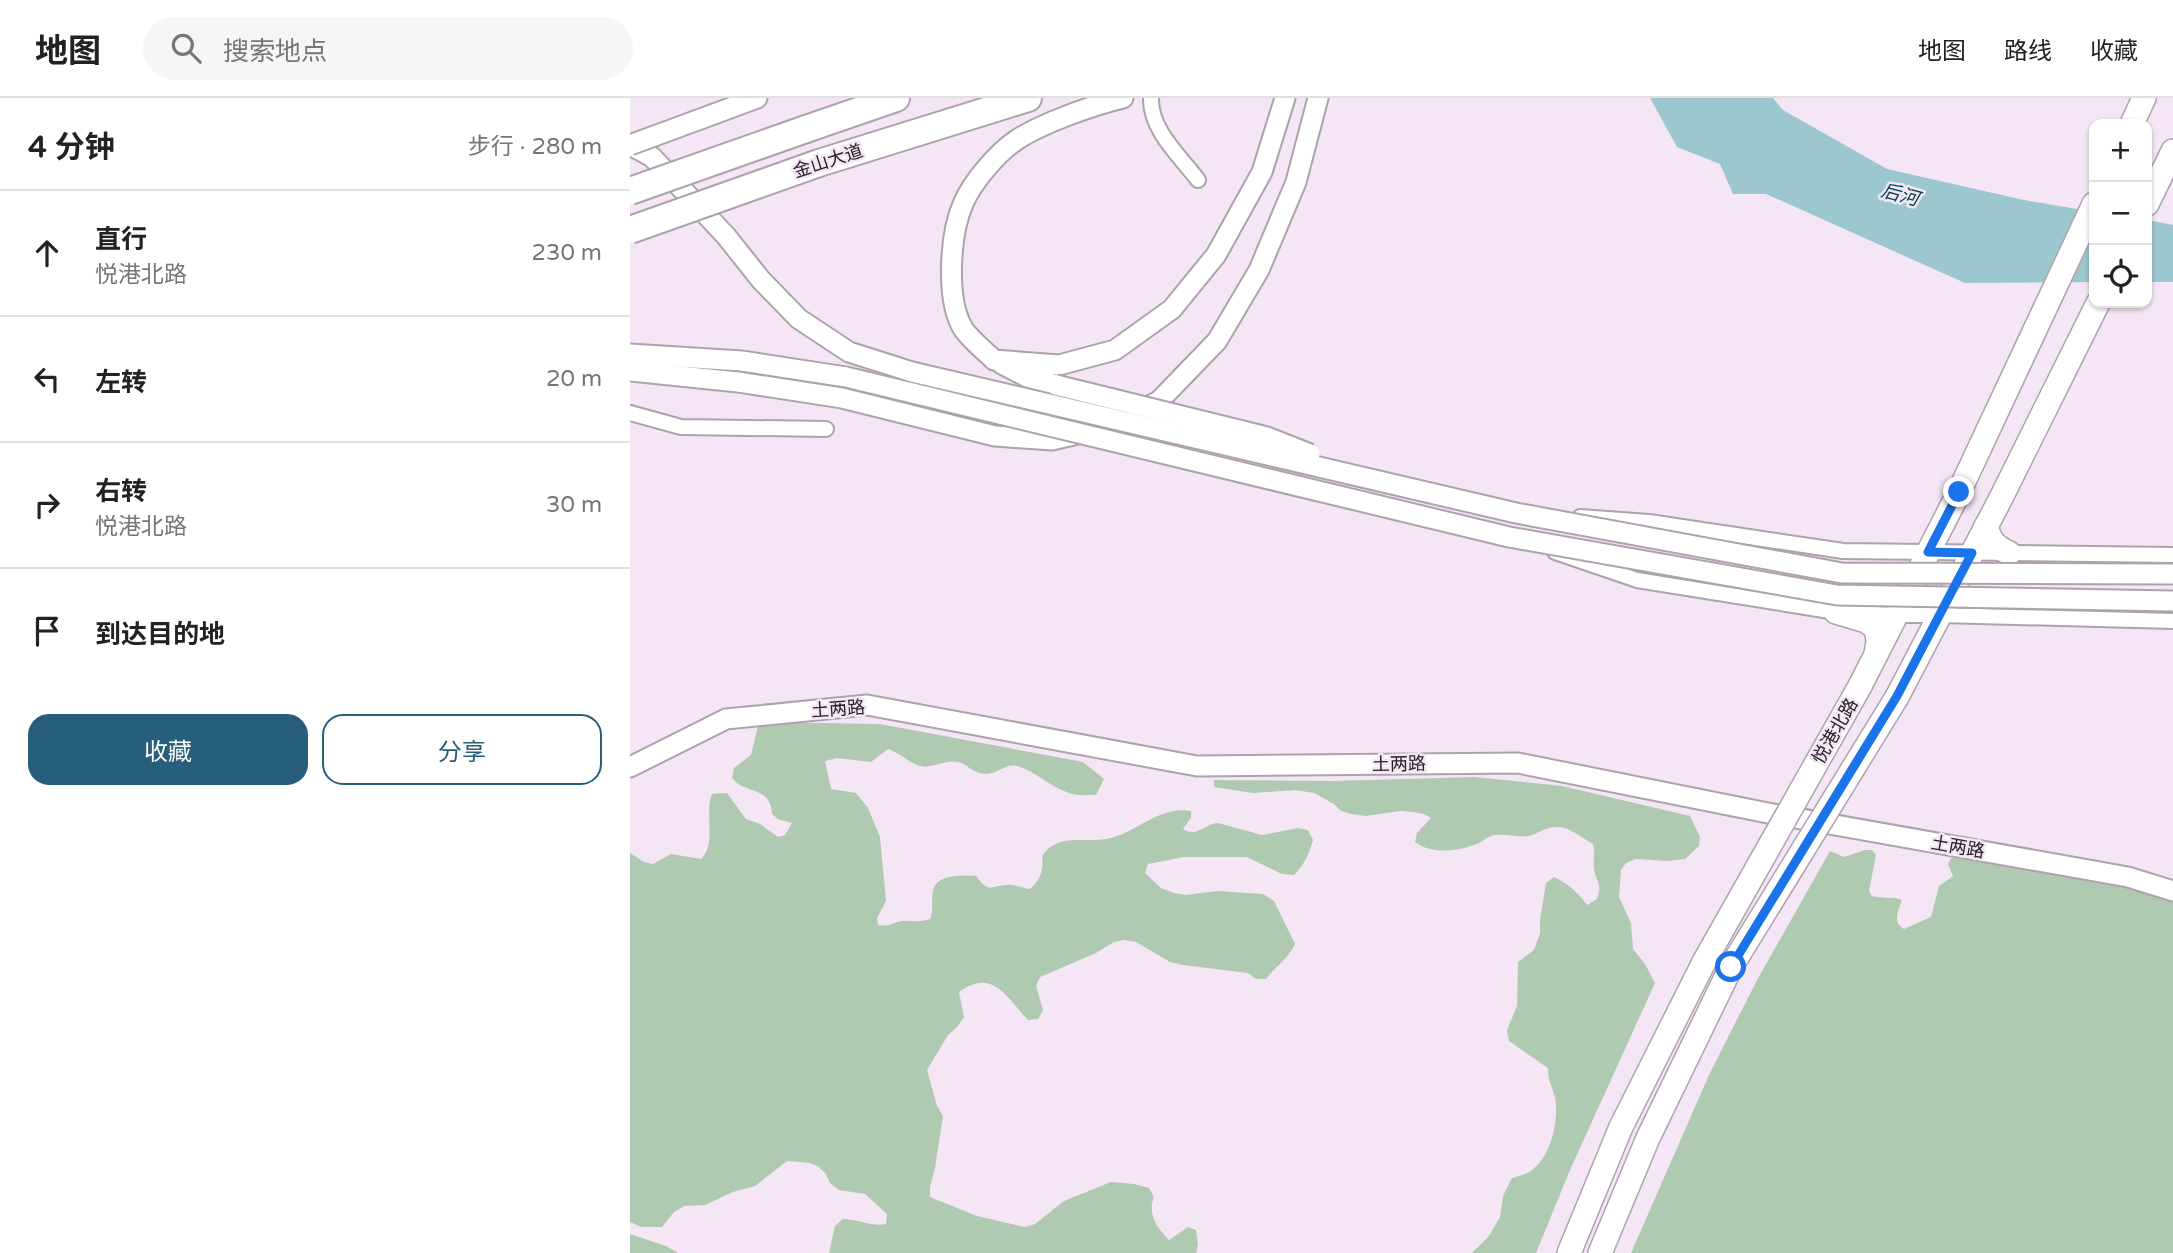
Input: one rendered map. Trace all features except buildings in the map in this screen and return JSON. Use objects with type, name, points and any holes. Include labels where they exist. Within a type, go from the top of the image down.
[{"type":"highway","name":"金山大道","points":[[630,191],[896,98]]},
{"type":"highway","name":"金山大道","points":[[630,230],[819,163],[1028,98]]},
{"type":"main road","points":[[630,145],[757,98]]},
{"type":"main road","points":[[1123,98],[1054,122],[1017,140],[987,167],[963,204],[952,251],[952,294],[964,329],[994,360],[1027,377],[1267,437],[1370,478]]},
{"type":"main road","points":[[994,360],[1059,365],[1115,350],[1172,309],[1216,254],[1262,172],[1285,98]]},
{"type":"main road","points":[[630,371],[738,382],[842,398],[995,436],[1052,440],[1108,427],[1159,401],[1217,341],[1259,270],[1286,207],[1296,182],[1318,98]]},
{"type":"main road","points":[[2134,119],[2144,98]]},
{"type":"main road","points":[[630,145],[652,156],[726,236],[761,280],[799,319],[849,352],[912,372],[1516,513],[1842,573],[2173,574]]},
{"type":"main road","points":[[2152,194],[2173,151]]},
{"type":"main road","name":"悦港北路","points":[[1569,1253],[1621,1127],[1704,962],[1860,687],[1959,492],[2089,215]]},
{"type":"main road","name":"悦港北路","points":[[1600,1253],[1648,1138],[1731,967],[1897,696],[2001,498],[2096,308]]},
{"type":"main road","points":[[630,354],[742,361],[846,377],[1510,537],[1837,595],[2173,601]]},
{"type":"main road","points":[[1986,526],[1996,547],[2009,553]]},
{"type":"main road","points":[[1836,612],[1866,621],[1876,628],[1878,641],[1875,657]]},
{"type":"main road","name":"土两路","points":[[630,767],[726,719],[867,705],[1197,766],[1518,763],[1768,813],[2127,877],[2173,891]]},
{"type":"street","points":[[1151,98],[1156,125],[1198,180]]},
{"type":"street","points":[[630,413],[681,427],[826,429]]},
{"type":"street","points":[[1516,513],[1649,522],[1843,551],[2173,555]]},
{"type":"street","points":[[1510,537],[1637,580],[1836,612],[2173,621]]},
{"type":"green space","points":[[763,722],[880,724],[1083,762],[1104,779],[1096,795],[1079,795],[1062,790],[1017,766],[986,774],[958,762],[921,766],[888,749],[871,762],[837,758],[825,761],[831,789],[856,793],[868,808],[880,837],[886,901],[877,918],[878,925],[930,919],[935,885],[951,877],[976,876],[990,888],[1010,885],[1030,889],[1040,874],[1042,856],[1056,844],[1073,840],[1111,838],[1169,812],[1191,811],[1191,818],[1183,829],[1192,832],[1218,823],[1262,835],[1298,828],[1308,830],[1313,840],[1304,863],[1294,875],[1282,874],[1247,857],[1184,857],[1148,864],[1145,873],[1161,888],[1174,893],[1186,895],[1217,891],[1263,894],[1274,901],[1295,944],[1266,979],[1256,979],[1248,973],[1170,962],[1136,942],[1114,942],[1096,953],[1040,977],[1036,986],[1043,1010],[1038,1019],[1028,1020],[1006,995],[990,984],[971,985],[959,992],[964,1017],[948,1035],[927,1070],[937,1106],[943,1116],[930,1197],[977,1216],[1025,1227],[1035,1224],[1064,1201],[1111,1182],[1134,1184],[1149,1188],[1154,1197],[1154,1220],[1169,1240],[1188,1227],[1196,1230],[1196,1253],[829,1253],[835,1226],[843,1219],[886,1224],[887,1214],[865,1194],[839,1190],[830,1183],[819,1167],[810,1163],[787,1161],[755,1186],[733,1192],[705,1205],[684,1206],[674,1212],[662,1227],[641,1227],[630,1222],[630,853],[653,864],[671,854],[701,859],[708,845],[712,794],[727,793],[746,819],[760,824],[778,837],[785,835],[792,823],[778,819],[772,814],[767,799],[732,778],[734,768],[751,755],[758,726]]},
{"type":"green space","points":[[1475,777],[1562,786],[1690,816],[1700,837],[1699,846],[1685,859],[1636,859],[1626,863],[1621,870],[1619,897],[1631,923],[1633,949],[1655,983],[1570,1170],[1536,1253],[1472,1253],[1489,1236],[1500,1217],[1503,1196],[1512,1178],[1532,1170],[1543,1157],[1551,1140],[1556,1105],[1548,1068],[1509,1041],[1507,1030],[1517,1006],[1518,962],[1534,950],[1540,933],[1546,883],[1554,877],[1559,879],[1587,905],[1597,899],[1599,886],[1594,869],[1593,844],[1568,829],[1554,827],[1529,836],[1493,835],[1477,844],[1454,850],[1429,849],[1415,842],[1417,833],[1431,818],[1424,814],[1400,811],[1366,816],[1341,811],[1314,793],[1295,790],[1253,793],[1214,787],[1214,780],[1334,781]]},
{"type":"green space","points":[[1872,850],[1876,855],[1869,891],[1872,896],[1902,900],[1897,919],[1904,929],[1931,917],[1939,886],[1953,876],[1948,864],[1951,858],[1959,857],[2128,885],[2173,902],[2173,1253],[1631,1253],[1709,1075],[1757,980],[1830,851],[1844,857]]},
{"type":"green space","points":[[630,1234],[666,1246],[678,1253],[630,1253]]},
{"type":"water","name":"后河","points":[[1650,98],[1773,98],[1783,110],[1887,169],[2024,200],[2089,211],[2089,282],[1965,283],[1766,194],[1733,194],[1720,164],[1677,147]]},
{"type":"water","points":[[2152,221],[2173,225],[2173,282],[2152,282]]},
{"type":"route","points":[[1731,967],[1897,696],[1972,553],[1928,552],[1959,492]]}]
